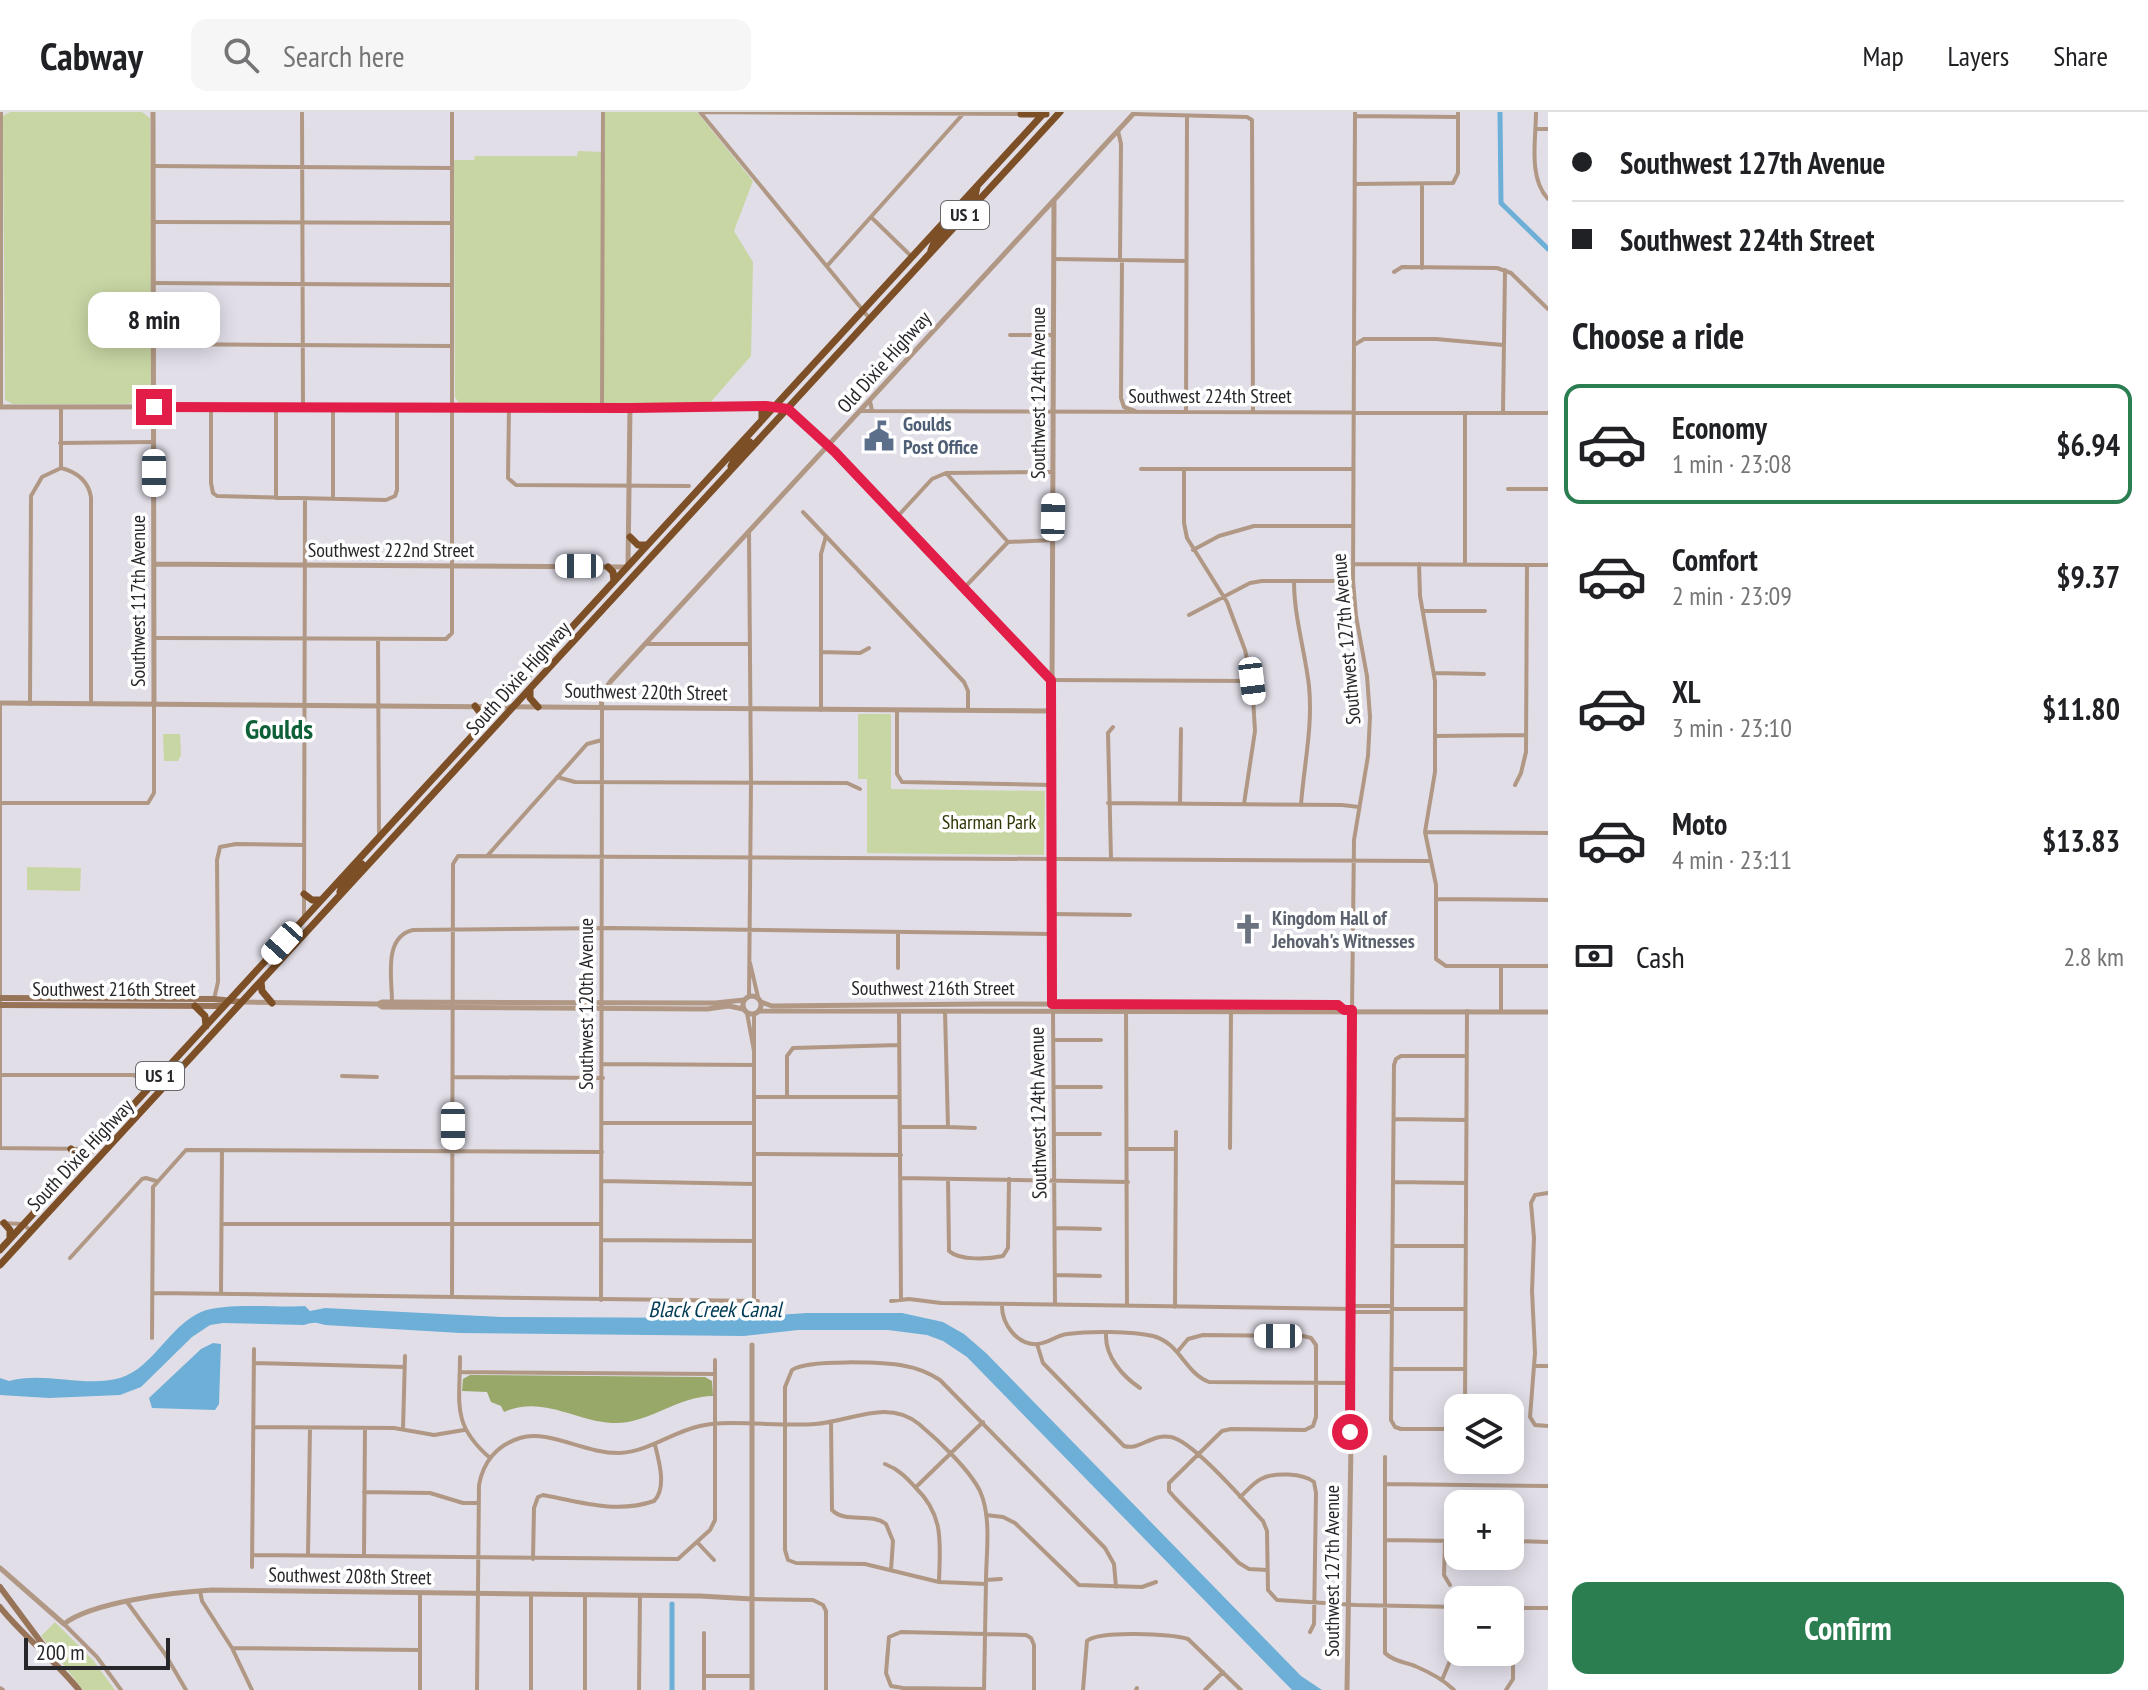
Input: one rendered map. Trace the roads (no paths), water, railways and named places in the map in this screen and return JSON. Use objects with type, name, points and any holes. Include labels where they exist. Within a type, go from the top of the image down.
[{"type":"highway","name":"South Dixie Highway","points":[[0,1250],[1044,113]]},
{"type":"highway","points":[[1021,114],[1058,114]]},
{"type":"highway","points":[[1021,114],[1029,120],[1029,129]]},
{"type":"highway","name":"South Dixie Highway","points":[[0,1265],[1058,114]]},
{"type":"highway","points":[[928,256],[935,240],[975,196],[976,187]]},
{"type":"highway","points":[[788,409],[788,399],[818,366],[820,358]]},
{"type":"highway","points":[[758,406],[762,410],[762,420]]},
{"type":"highway","points":[[728,473],[734,460],[775,415],[776,406]]},
{"type":"highway","points":[[630,537],[638,545],[647,545]]},
{"type":"highway","points":[[584,629],[588,618],[626,577],[628,567],[644,564]]},
{"type":"highway","points":[[608,567],[614,574],[614,581]]},
{"type":"highway","points":[[513,707],[515,697],[556,651],[561,639]]},
{"type":"highway","points":[[530,689],[530,698],[538,707]]},
{"type":"highway","points":[[475,706],[481,714],[482,724]]},
{"type":"highway","points":[[453,772],[458,760],[497,717],[499,707]]},
{"type":"highway","points":[[338,898],[342,885],[378,847],[379,837],[393,838]]},
{"type":"highway","points":[[304,894],[312,900],[322,899]]},
{"type":"highway","points":[[242,1002],[239,997],[287,944],[289,935]]},
{"type":"highway","points":[[261,982],[262,991],[272,1003]]},
{"type":"highway","points":[[169,1081],[171,1072],[228,1010],[227,1002]]},
{"type":"highway","points":[[195,1006],[205,1016],[206,1026]]},
{"type":"highway","points":[[71,1149],[77,1158],[77,1166]]},
{"type":"highway","points":[[92,1149],[100,1156]]},
{"type":"highway","points":[[2,1223],[10,1230],[10,1238]]},
{"type":"main road","name":"Southwest 216th Street","points":[[1,1002],[214,999],[242,1002]]},
{"type":"main road","name":"Southwest 216th Street","points":[[1,1002],[195,1006],[219,1006],[227,1002]]},
{"type":"main road","points":[[0,1587],[79,1690]]},
{"type":"main road","points":[[0,1609],[53,1660]]},
{"type":"street","points":[[1,112],[0,407],[776,406],[788,409],[828,446],[1051,680],[1252,681]]},
{"type":"street","name":"Southwest 117th Avenue","points":[[0,803],[142,805],[150,801],[154,793],[153,112]]},
{"type":"street","points":[[302,112],[303,407]]},
{"type":"street","points":[[154,638],[446,639],[453,632],[452,112]]},
{"type":"street","points":[[602,408],[603,112]]},
{"type":"street","points":[[700,112],[1021,114]]},
{"type":"street","points":[[700,112],[870,319]]},
{"type":"street","points":[[1536,112],[1536,174],[1539,187],[1548,199]]},
{"type":"street","points":[[1134,113],[1247,117],[1252,120],[1253,412]]},
{"type":"street","name":"Old Dixie Highway","points":[[602,709],[602,692],[1134,113]]},
{"type":"street","points":[[827,266],[963,114]]},
{"type":"street","points":[[1355,114],[1458,115],[1457,180],[1448,185],[1355,184]]},
{"type":"street","name":"Southwest 127th Avenue","points":[[1347,1690],[1352,1383],[1354,860],[1368,756],[1370,706],[1353,581],[1355,114]]},
{"type":"street","points":[[1186,412],[1187,117]]},
{"type":"street","points":[[1536,129],[1548,129]]},
{"type":"street","points":[[1118,131],[1121,144],[1121,401],[1124,407],[1137,413]]},
{"type":"street","points":[[153,166],[452,168]]},
{"type":"street","points":[[1422,185],[1422,268]]},
{"type":"street","points":[[1539,187],[1548,186]]},
{"type":"street","name":"Southwest 124th Avenue","points":[[1054,201],[1051,934],[1055,1304]]},
{"type":"street","points":[[871,217],[912,257]]},
{"type":"street","points":[[153,222],[452,223]]},
{"type":"street","points":[[1054,259],[1185,261]]},
{"type":"street","points":[[1394,272],[1402,267],[1497,268],[1505,270],[1548,309]]},
{"type":"street","points":[[1503,413],[1505,270]]},
{"type":"street","points":[[154,283],[452,285]]},
{"type":"street","points":[[1010,335],[1054,335]]},
{"type":"street","points":[[1352,351],[1355,344],[1364,339],[1436,339],[1503,345]]},
{"type":"street","points":[[154,344],[452,346]]},
{"type":"street","points":[[870,401],[872,411]]},
{"type":"street","points":[[61,407],[61,468]]},
{"type":"street","points":[[276,407],[276,498]]},
{"type":"street","points":[[333,407],[333,499]]},
{"type":"street","points":[[211,408],[211,483],[214,495],[225,498],[388,499],[395,496],[397,488],[397,407]]},
{"type":"street","points":[[509,407],[508,478],[511,483],[689,486]]},
{"type":"street","points":[[628,567],[630,408]]},
{"type":"street","name":"Southwest 224th Street","points":[[861,411],[1548,413]]},
{"type":"street","points":[[1465,413],[1465,565]]},
{"type":"street","points":[[60,443],[153,442]]},
{"type":"street","points":[[30,704],[31,496],[42,477],[61,468],[78,475],[91,494],[91,704]]},
{"type":"street","points":[[1141,469],[1353,469]]},
{"type":"street","points":[[1184,469],[1184,523],[1193,550],[1224,596],[1241,637],[1252,681],[1255,731],[1244,804]]},
{"type":"street","points":[[897,517],[932,479],[946,473],[1053,472]]},
{"type":"street","points":[[946,473],[1008,542]]},
{"type":"street","points":[[1508,489],[1548,489]]},
{"type":"street","points":[[302,922],[305,499]]},
{"type":"street","points":[[803,512],[964,682],[968,691],[968,710]]},
{"type":"street","points":[[1193,550],[1219,536],[1254,526],[1353,526]]},
{"type":"street","points":[[152,1293],[756,1301],[754,1051],[751,1012],[746,998],[750,930],[751,782],[749,531]]},
{"type":"street","points":[[821,710],[821,554],[826,536]]},
{"type":"street","points":[[964,588],[1008,542],[1053,540]]},
{"type":"street","name":"Southwest 222nd Street","points":[[154,564],[628,567]]},
{"type":"street","points":[[1353,564],[1548,565]]},
{"type":"street","points":[[1419,564],[1422,611],[1435,673],[1434,786],[1425,832],[1437,899],[1436,959],[1446,966],[1548,966]]},
{"type":"street","points":[[1515,785],[1524,764],[1526,735],[1527,565]]},
{"type":"street","points":[[1294,581],[1296,617],[1310,702],[1310,742],[1301,805]]},
{"type":"street","points":[[1189,615],[1250,583],[1353,581]]},
{"type":"street","points":[[1422,611],[1485,611]]},
{"type":"street","points":[[378,639],[379,837]]},
{"type":"street","points":[[645,644],[750,644]]},
{"type":"street","points":[[821,652],[860,653],[869,648]]},
{"type":"street","points":[[1435,673],[1484,674]]},
{"type":"street","points":[[0,703],[0,1148],[92,1149]]},
{"type":"street","name":"Southwest 220th Street","points":[[0,703],[1052,711]]},
{"type":"street","name":"Southwest 120th Avenue","points":[[601,1300],[602,709]]},
{"type":"street","points":[[897,710],[899,780],[908,784],[1052,785]]},
{"type":"street","points":[[1111,859],[1108,733],[1113,727]]},
{"type":"street","points":[[1180,803],[1181,729]]},
{"type":"street","points":[[1436,736],[1526,735]]},
{"type":"street","points":[[488,855],[587,744],[602,740]]},
{"type":"street","points":[[557,777],[575,782],[847,783],[860,789]]},
{"type":"street","points":[[1108,803],[1359,807]]},
{"type":"street","points":[[1425,832],[1548,833]]},
{"type":"street","points":[[214,999],[218,982],[217,860],[220,847],[236,844],[303,845]]},
{"type":"street","points":[[452,1297],[453,864],[456,858],[602,855],[1429,861]]},
{"type":"street","points":[[1437,899],[1548,900]]},
{"type":"street","points":[[1051,914],[1130,915]]},
{"type":"street","points":[[392,1002],[392,950],[398,937],[413,930],[1051,934]]},
{"type":"street","points":[[898,932],[898,968]]},
{"type":"street","points":[[749,961],[759,1000],[751,1012]]},
{"type":"street","points":[[1501,966],[1501,1011]]},
{"type":"street","name":"Southwest 216th Street","points":[[603,1005],[715,1003],[746,998],[772,1006],[963,1004],[1053,1008]]},
{"type":"street","name":"Southwest 216th Street","points":[[242,1002],[454,1005]]},
{"type":"street","name":"Southwest 216th Street","points":[[378,1004],[382,1007],[729,1006],[751,1012],[1338,1005],[1344,1010]]},
{"type":"street","points":[[901,1299],[899,1011],[912,1006],[963,1004]]},
{"type":"street","points":[[1126,1008],[1127,1306]]},
{"type":"street","name":"Southwest 216th Street","points":[[1126,1008],[1231,1012],[1548,1012]]},
{"type":"street","points":[[945,1011],[948,1127]]},
{"type":"street","points":[[1465,1394],[1467,1011]]},
{"type":"street","points":[[1230,1148],[1231,1012]]},
{"type":"street","points":[[1054,1040],[1101,1040]]},
{"type":"street","points":[[787,1097],[787,1056],[793,1048],[899,1045]]},
{"type":"street","points":[[1444,1429],[1401,1429],[1393,1425],[1391,1418],[1394,1065],[1396,1059],[1405,1056],[1467,1056]]},
{"type":"street","points":[[603,1064],[754,1065]]},
{"type":"street","points":[[1,1075],[161,1075]]},
{"type":"street","points":[[133,1075],[143,1080],[146,1091]]},
{"type":"street","points":[[342,1076],[377,1077]]},
{"type":"street","points":[[453,1077],[603,1078]]},
{"type":"street","points":[[1054,1087],[1101,1087]]},
{"type":"street","points":[[754,1097],[899,1097]]},
{"type":"street","points":[[1394,1119],[1466,1120]]},
{"type":"street","points":[[602,1123],[754,1123]]},
{"type":"street","points":[[902,1127],[975,1128]]},
{"type":"street","points":[[1175,1307],[1176,1132]]},
{"type":"street","points":[[1054,1134],[1100,1134]]},
{"type":"street","points":[[1128,1149],[1176,1149]]},
{"type":"street","points":[[152,1338],[153,1190],[156,1181],[186,1150],[602,1152]]},
{"type":"street","points":[[221,1294],[222,1150]]},
{"type":"street","points":[[754,1154],[901,1155]]},
{"type":"street","points":[[901,1178],[1128,1182]]},
{"type":"street","points":[[70,1258],[142,1179],[156,1181]]},
{"type":"street","points":[[948,1179],[948,1244],[952,1255],[991,1258],[1006,1254],[1009,1179]]},
{"type":"street","points":[[602,1181],[754,1184]]},
{"type":"street","points":[[1393,1182],[1466,1183]]},
{"type":"street","points":[[1548,1193],[1533,1197],[1531,1207],[1534,1366],[1530,1415],[1533,1423],[1548,1426]]},
{"type":"street","points":[[2,1223],[23,1224],[32,1231]]},
{"type":"street","points":[[222,1224],[601,1224]]},
{"type":"street","points":[[1055,1228],[1100,1229]]},
{"type":"street","points":[[602,1240],[754,1241]]},
{"type":"street","points":[[1393,1246],[1465,1246]]},
{"type":"street","points":[[1055,1275],[1100,1276]]},
{"type":"street","points":[[891,1301],[1465,1309]]},
{"type":"street","points":[[1002,1304],[1005,1324],[1019,1338],[1037,1344],[1066,1334],[1152,1336],[1164,1340],[1178,1351],[1196,1374],[1209,1382],[1352,1383]]},
{"type":"street","points":[[1106,1334],[1106,1349],[1110,1356],[1129,1381],[1140,1388]]},
{"type":"street","points":[[1178,1351],[1188,1339],[1198,1335],[1303,1336],[1314,1340],[1317,1383],[1313,1426],[1305,1430],[1227,1430],[1214,1436],[1172,1478],[1169,1488],[1239,1563],[1249,1569],[1267,1570]]},
{"type":"street","points":[[1037,1344],[1043,1363],[1124,1446],[1131,1448],[1151,1438],[1168,1436],[1186,1443],[1240,1497],[1265,1525],[1268,1590],[1275,1599],[1444,1608]]},
{"type":"street","points":[[752,1345],[752,1690]]},
{"type":"street","points":[[252,1567],[254,1349]]},
{"type":"street","points":[[403,1429],[405,1356]]},
{"type":"street","points":[[460,1357],[460,1413],[464,1430],[490,1458]]},
{"type":"street","points":[[252,1555],[680,1558],[715,1520],[715,1360]]},
{"type":"street","points":[[254,1363],[404,1367]]},
{"type":"street","points":[[1001,1579],[939,1582],[860,1564],[796,1563],[787,1558],[785,1383],[792,1370],[809,1363],[891,1364],[914,1368],[940,1380],[1105,1548],[1114,1564],[1116,1587]]},
{"type":"street","points":[[1534,1366],[1548,1366]]},
{"type":"street","points":[[1392,1369],[1465,1369]]},
{"type":"street","points":[[460,1372],[715,1374]]},
{"type":"street","points":[[477,1690],[478,1503],[481,1475],[490,1458],[508,1443],[532,1436],[547,1437],[581,1449],[627,1452],[655,1445],[698,1426],[831,1422],[876,1411],[902,1414],[919,1424],[977,1486],[986,1515],[986,1582],[985,1634],[984,1690],[891,1686],[886,1673],[889,1637],[901,1632],[985,1634],[1022,1634],[1031,1638],[1034,1649],[1034,1690]]},
{"type":"street","points":[[831,1422],[832,1510],[839,1516],[873,1518],[886,1524],[893,1541],[891,1570]]},
{"type":"street","points":[[916,1487],[983,1422]]},
{"type":"street","points":[[254,1427],[403,1429],[434,1435],[464,1430]]},
{"type":"street","points":[[308,1555],[310,1428]]},
{"type":"street","points":[[364,1556],[365,1428]]},
{"type":"street","points":[[533,1559],[534,1508],[540,1496],[613,1506],[647,1503],[659,1496],[660,1468],[655,1445]]},
{"type":"street","points":[[1385,1457],[1384,1606],[1387,1655],[1442,1680],[1454,1690]]},
{"type":"street","points":[[885,1464],[897,1469],[933,1507],[939,1522],[939,1582]]},
{"type":"street","points":[[1240,1497],[1259,1479],[1268,1476],[1301,1476],[1312,1480],[1316,1493],[1315,1603],[1314,1624],[1310,1632]]},
{"type":"street","points":[[1385,1484],[1548,1486]]},
{"type":"street","points":[[364,1492],[430,1493],[458,1502],[478,1503]]},
{"type":"street","points":[[986,1515],[1003,1517],[1015,1523],[1076,1584],[1142,1587],[1156,1582]]},
{"type":"street","points":[[1385,1540],[1444,1541]]},
{"type":"street","points":[[1524,1541],[1548,1542]]},
{"type":"street","points":[[697,1542],[714,1560]]},
{"type":"street","points":[[0,1568],[97,1657],[121,1690]]},
{"type":"street","points":[[1444,1570],[1450,1585]]},
{"type":"street","points":[[200,1591],[202,1601],[232,1648],[252,1690]]},
{"type":"street","name":"Southwest 208th Street","points":[[64,1624],[127,1602],[200,1591],[752,1599]]},
{"type":"street","points":[[420,1593],[420,1690]]},
{"type":"street","points":[[531,1594],[531,1690]]},
{"type":"street","points":[[585,1595],[585,1690]]},
{"type":"street","points":[[639,1690],[640,1595]]},
{"type":"street","points":[[752,1599],[813,1600],[823,1605],[826,1616],[826,1690]]},
{"type":"street","points":[[127,1602],[165,1654],[186,1690]]},
{"type":"street","points":[[1524,1608],[1548,1608]]},
{"type":"street","points":[[704,1633],[704,1690]]},
{"type":"street","points":[[1083,1690],[1085,1649],[1089,1638],[1099,1635],[1184,1638],[1199,1647],[1241,1690]]},
{"type":"street","points":[[232,1648],[420,1650]]},
{"type":"street","points":[[1442,1680],[1448,1666]]},
{"type":"street","points":[[1506,1690],[1513,1679],[1513,1666]]},
{"type":"street","points":[[1205,1690],[1223,1672]]},
{"type":"street","points":[[704,1676],[752,1676]]},
{"type":"water","name":"Black Creek Canal","points":[[305,1306],[310,1311],[325,1308],[501,1317],[733,1318],[807,1313],[902,1313],[943,1322],[964,1334],[986,1353],[1301,1676],[1322,1690],[1292,1690],[967,1357],[943,1341],[927,1335],[888,1330],[798,1330],[744,1336],[460,1333],[314,1323],[223,1323],[210,1325],[192,1337],[141,1387],[120,1395],[49,1398],[0,1395],[0,1378],[9,1381],[36,1378],[107,1381],[120,1378],[142,1365],[190,1318],[211,1309]]},
{"type":"water","points":[[213,1343],[221,1344],[219,1404],[215,1410],[152,1408],[149,1398],[201,1349]]},
{"type":"waterway","points":[[1500,112],[1501,203],[1548,249]]},
{"type":"waterway","points":[[672,1604],[672,1690]]},
{"type":"place","name":"Goulds Post Office","points":[[879,436]]},
{"type":"place","name":"Kingdom Hall of Jehovah's Witnesses","points":[[1248,929]]},
{"type":"district","name":"Goulds","points":[[279,729]]},
{"type":"park label","name":"Sharman Park","points":[[989,822]]}]
